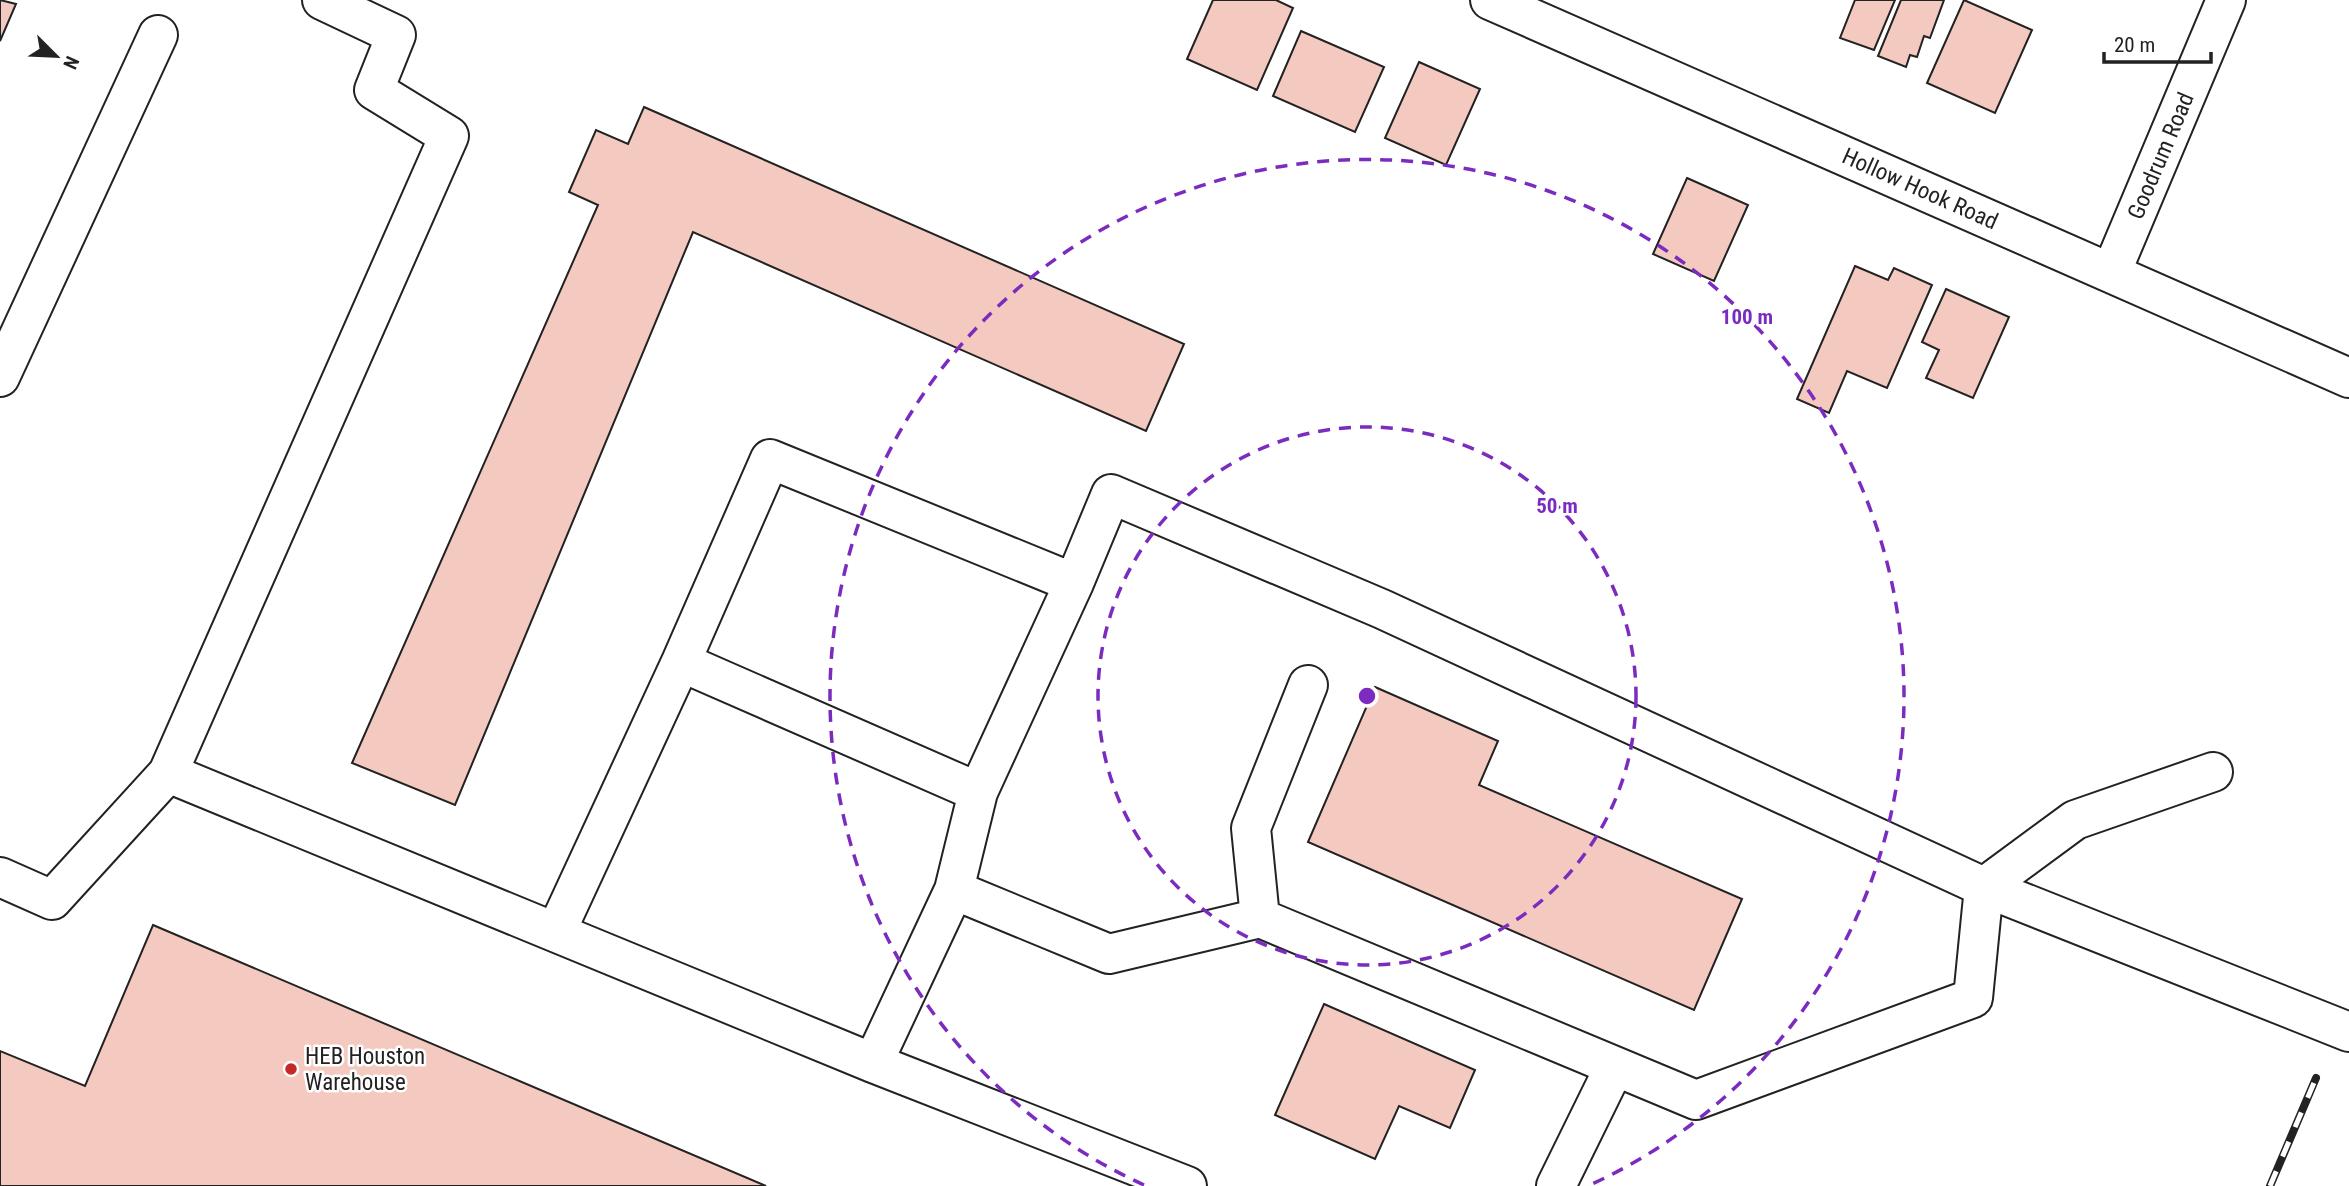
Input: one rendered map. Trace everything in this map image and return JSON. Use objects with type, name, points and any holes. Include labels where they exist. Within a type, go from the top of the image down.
[{"type":"street","points":[[0,877],[52,900],[167,773],[449,136],[374,90],[396,35],[322,0]]},
{"type":"street","name":"Hollow Hook Road","points":[[1490,0],[2349,377]]},
{"type":"street","name":"Goodrum Road","points":[[2111,273],[2226,0]]},
{"type":"street","points":[[0,377],[158,35]]},
{"type":"street","points":[[556,932],[681,662],[770,459],[1074,583]]},
{"type":"street","points":[[873,1063],[954,890],[978,792],[1074,583],[1111,494],[1382,609],[1984,887],[2349,1032]]},
{"type":"street","points":[[681,662],[978,792]]},
{"type":"street","points":[[1260,918],[1251,828],[1308,685]]},
{"type":"street","points":[[954,890],[1109,954],[1260,918],[1696,1100],[1973,998],[1984,887],[2075,820],[2213,772]]},
{"type":"street","points":[[167,773],[873,1063],[1187,1186]]},
{"type":"street","points":[[1556,1186],[1614,1068]]},
{"type":"building","points":[[0,0],[16,4],[0,41]]},
{"type":"building","points":[[1213,0],[1276,0],[1293,8],[1257,90],[1187,59]]},
{"type":"building","points":[[1855,0],[1895,0],[1874,50],[1840,38]]},
{"type":"building","points":[[1901,0],[1944,0],[1930,38],[1924,36],[1917,57],[1910,55],[1906,67],[1878,56]]},
{"type":"building","points":[[1964,0],[2032,30],[1995,113],[1927,83]]},
{"type":"building","points":[[1301,31],[1384,67],[1355,132],[1273,96]]},
{"type":"building","points":[[1419,62],[1480,89],[1446,165],[1385,138]]},
{"type":"building","points":[[644,107],[1184,344],[1146,431],[693,232],[455,805],[352,763],[598,205],[569,192],[596,130],[628,144]]},
{"type":"building","points":[[1687,178],[1748,205],[1714,281],[1653,254]]},
{"type":"building","points":[[1855,266],[1888,280],[1894,268],[1932,285],[1887,388],[1847,371],[1829,413],[1797,399]]},
{"type":"building","points":[[1946,289],[2009,317],[1973,398],[1926,378],[1939,350],[1922,342]]},
{"type":"building","points":[[1375,687],[1498,741],[1479,785],[1742,899],[1694,1010],[1308,842]]},
{"type":"building","name":"HEB Houston Warehouse","points":[[153,925],[766,1186],[0,1186],[0,1051],[85,1086]]},
{"type":"building","points":[[1324,1004],[1475,1070],[1450,1128],[1399,1106],[1375,1159],[1275,1115]]},
{"type":"railway","points":[[2270,1186],[2316,1078]]},
{"type":"place","name":"HEB Houston Warehouse","points":[[291,1069]]}]
